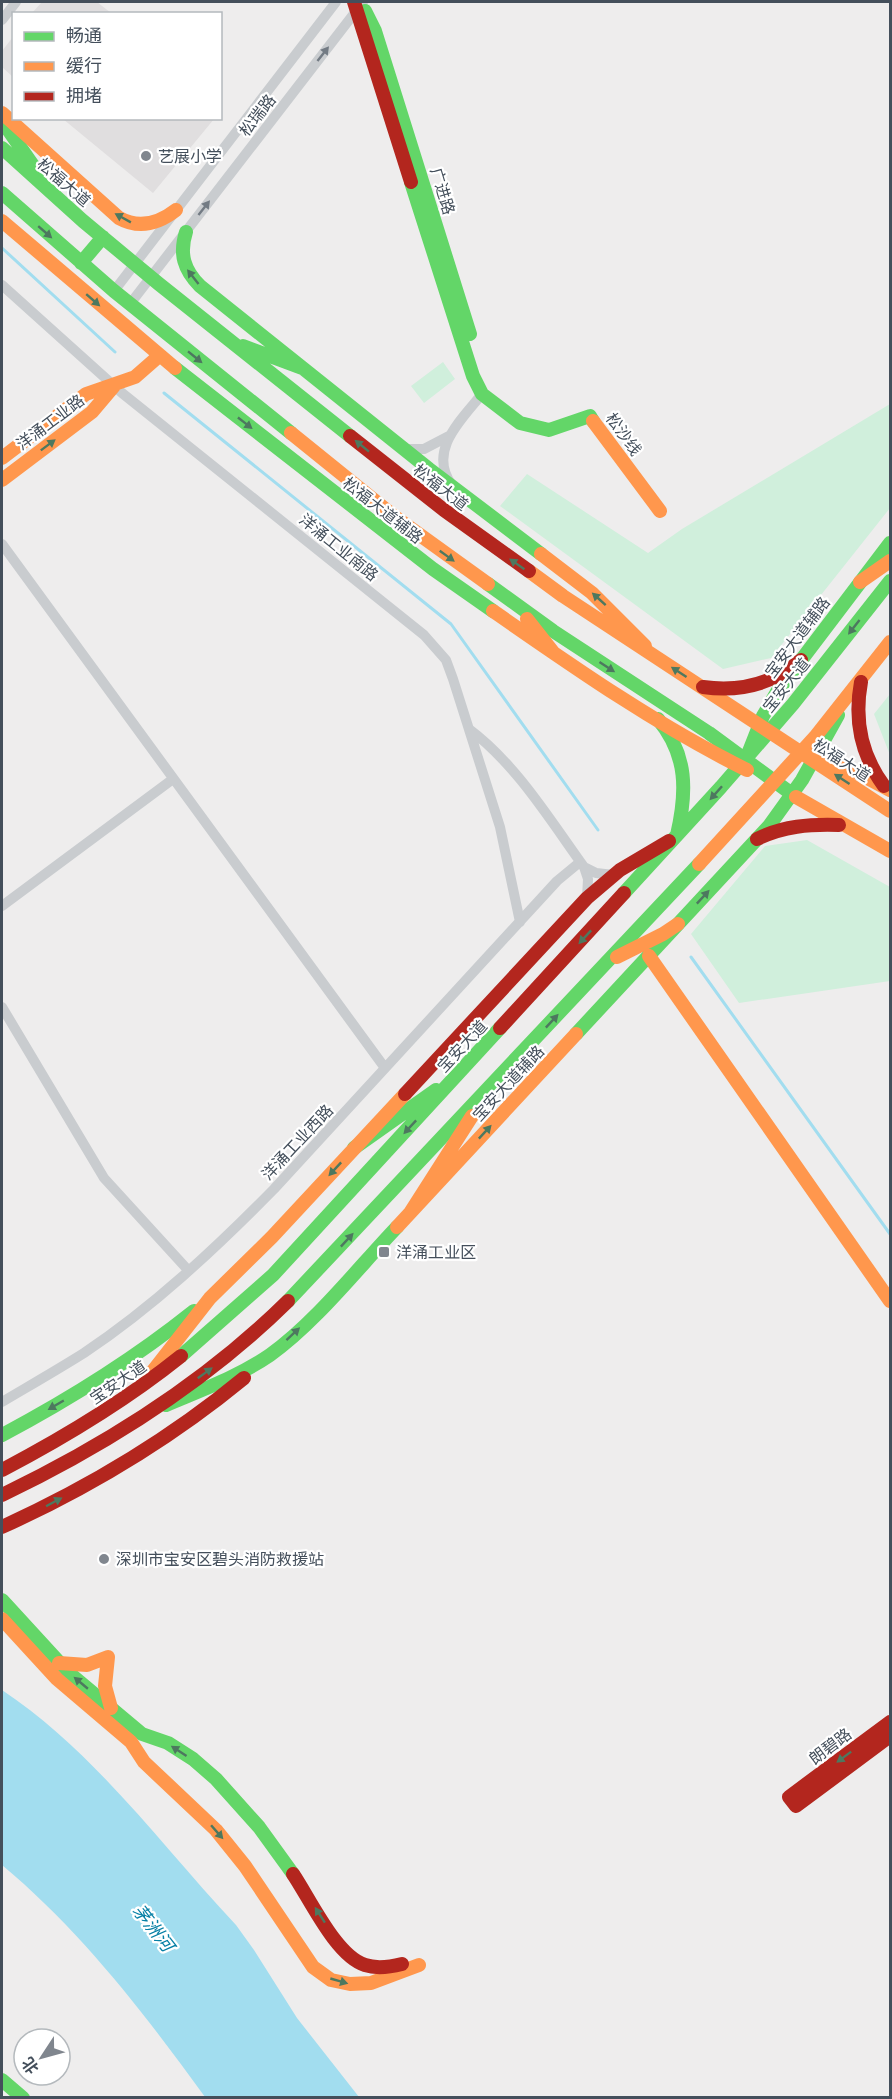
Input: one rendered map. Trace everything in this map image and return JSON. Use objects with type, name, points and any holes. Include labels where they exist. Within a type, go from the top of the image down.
[{"type":"main road","name":"广进路","points":[[359,4],[469,364],[482,394]]},
{"type":"main road","points":[[2,113],[93,196],[123,220],[136,224],[149,224],[176,210]]},
{"type":"main road","points":[[2,121],[39,175],[64,204]]},
{"type":"main road","name":"松福大道","points":[[2,148],[135,264],[463,525],[563,596],[765,728],[810,753],[891,812]]},
{"type":"main road","points":[[2,193],[114,291],[394,517],[553,632],[709,733],[743,763],[842,825],[891,851]]},
{"type":"main road","name":"松福大道辅路","points":[[2,220],[159,356],[394,540],[553,652],[699,746],[743,763]]},
{"type":"main road","points":[[186,232],[181,251],[184,264],[200,286],[402,448],[592,593],[655,656]]},
{"type":"main road","points":[[81,263],[103,237]]},
{"type":"main road","points":[[228,338],[302,368]]},
{"type":"main road","name":"洋涌工业路","points":[[2,458],[86,394],[114,386],[135,376],[159,356]]},
{"type":"main road","name":"洋涌工业路","points":[[2,480],[92,412],[114,386]]},
{"type":"main road","name":"松沙线","points":[[482,394],[520,423],[549,430],[590,416],[660,512]]},
{"type":"main road","name":"宝安大道辅路","points":[[765,728],[772,698],[891,543]]},
{"type":"main road","points":[[860,582],[891,561]]},
{"type":"main road","name":"宝安大道","points":[[2,1470],[92,1420],[133,1393],[204,1338],[273,1275],[743,763],[765,728],[891,581]]},
{"type":"main road","points":[[508,600],[553,652]]},
{"type":"main road","points":[[2,1495],[44,1475],[133,1423],[217,1364],[269,1320],[317,1272],[775,783],[810,753],[846,698],[891,642]]},
{"type":"main road","points":[[701,686],[731,688],[759,683],[785,672],[801,660]]},
{"type":"main road","points":[[861,679],[858,711],[862,745],[872,768],[887,788]]},
{"type":"main road","points":[[2,1435],[107,1374],[171,1329],[222,1285],[272,1237],[587,898],[614,874],[676,837],[683,799],[682,765],[675,744],[658,719]]},
{"type":"main road","points":[[810,753],[887,788]]},
{"type":"main road","name":"宝安大道辅路","points":[[133,1423],[160,1408],[229,1379],[272,1353],[320,1310],[757,839],[792,795],[810,753]]},
{"type":"main road","points":[[757,839],[768,833],[788,828],[818,824],[842,825]]},
{"type":"main road","points":[[875,843],[891,858]]},
{"type":"main road","points":[[602,968],[622,954],[678,924]]},
{"type":"main road","points":[[649,956],[891,1301]]},
{"type":"main road","points":[[354,1148],[435,1091],[468,1064]]},
{"type":"main road","points":[[410,1213],[494,1083]]},
{"type":"main road","points":[[133,1393],[222,1285]]},
{"type":"main road","points":[[2,1527],[75,1491],[155,1445],[207,1408],[272,1353]]},
{"type":"main road","points":[[2,1600],[59,1663],[142,1734],[156,1737],[180,1751],[213,1776],[253,1818],[281,1856],[340,1947],[354,1960],[369,1967],[387,1968],[418,1962],[371,1983],[350,1984],[331,1980],[313,1966],[245,1866],[216,1830],[144,1762],[131,1742],[57,1679],[2,1619]]},
{"type":"main road","points":[[59,1663],[87,1665],[108,1657],[105,1686],[111,1708]]},
{"type":"main road","name":"朗碧路","points":[[891,1722],[793,1801],[891,1736]]},
{"type":"main road","points":[[2,2080],[23,2097]]},
{"type":"street","points":[[2,20],[16,2]]},
{"type":"street","name":"松瑞路","points":[[114,291],[336,2]]},
{"type":"street","name":"松瑞路","points":[[130,304],[359,4]]},
{"type":"street","name":"洋涌工业南路","points":[[2,285],[114,386],[429,640],[441,653],[449,668],[500,827],[520,922]]},
{"type":"street","points":[[457,491],[448,479],[443,466],[445,447],[449,436],[482,394]]},
{"type":"street","points":[[402,448],[424,449],[449,436]]},
{"type":"street","points":[[2,544],[385,1068]]},
{"type":"street","points":[[469,729],[483,739],[508,765],[582,865],[588,879],[587,898]]},
{"type":"street","points":[[2,906],[173,779]]},
{"type":"street","points":[[582,865],[602,875],[614,874]]},
{"type":"street","name":"洋涌工业西路","points":[[2,1402],[85,1352],[167,1289],[242,1221],[557,881],[582,865]]},
{"type":"street","points":[[2,1007],[104,1178],[188,1270]]},
{"type":"shaded area","points":[[42,2],[97,2],[110,12],[33,12]]},
{"type":"shaded area","points":[[12,38],[12,76],[2,67],[2,51]]},
{"type":"shaded area","name":"艺展小学","points":[[64,120],[213,120],[153,193]]},
{"type":"green space","points":[[443,362],[455,379],[424,403],[411,386]]},
{"type":"green space","points":[[890,404],[890,508],[771,658],[723,669],[500,506],[527,474],[648,553],[682,529]]},
{"type":"green space","points":[[890,694],[890,755],[874,714]]},
{"type":"green space","points":[[807,840],[890,887],[890,981],[739,1003],[691,934],[765,846]]},
{"type":"water","name":"茅洲河","points":[[2,1690],[67,1741],[97,1770],[236,1925],[297,2018],[359,2097],[205,2097],[111,1975],[59,1918],[2,1865]]},
{"type":"waterway","points":[[2,248],[115,352]]},
{"type":"waterway","points":[[164,393],[451,624],[598,830]]},
{"type":"waterway","points":[[691,957],[890,1234]]},
{"type":"traffic: fast","points":[[365,11],[375,31],[470,334]]},
{"type":"traffic: fast","points":[[2,121],[39,174]]},
{"type":"traffic: fast","points":[[2,148],[83,221],[159,284],[350,436]]},
{"type":"traffic: fast","points":[[411,182],[473,376],[482,394],[520,423],[549,430],[590,416],[593,421]]},
{"type":"traffic: fast","points":[[2,193],[114,291],[291,433]]},
{"type":"traffic: fast","points":[[186,232],[183,247],[184,261],[190,274],[200,286],[429,469],[541,554]]},
{"type":"traffic: fast","points":[[81,263],[103,237]]},
{"type":"traffic: fast","points":[[243,346],[302,368]]},
{"type":"traffic: fast","points":[[175,368],[433,569],[493,611]]},
{"type":"traffic: fast","points":[[748,754],[763,716],[777,692],[890,543]]},
{"type":"traffic: fast","points":[[624,893],[793,704],[890,581]]},
{"type":"traffic: fast","points":[[488,584],[553,631],[709,733],[796,797]]},
{"type":"traffic: fast","points":[[576,1034],[769,826],[802,780],[838,715]]},
{"type":"traffic: fast","points":[[658,719],[675,746],[683,774],[682,804],[677,835]]},
{"type":"traffic: fast","points":[[288,1301],[699,864]]},
{"type":"traffic: fast","points":[[181,1356],[273,1275],[500,1028]]},
{"type":"traffic: fast","points":[[354,1148],[436,1090]]},
{"type":"traffic: fast","points":[[166,1405],[232,1377],[258,1363],[287,1342],[320,1311],[397,1227]]},
{"type":"traffic: fast","points":[[2,1435],[101,1378],[194,1311]]},
{"type":"traffic: fast","points":[[2,1600],[68,1672],[142,1734],[168,1743],[193,1759],[216,1779],[259,1827],[293,1874]]},
{"type":"traffic: fast","points":[[2,2080],[23,2098]]},
{"type":"traffic: slow","points":[[2,113],[119,218],[141,224],[155,222],[176,210]]},
{"type":"traffic: slow","points":[[2,221],[175,368]]},
{"type":"traffic: slow","points":[[2,458],[86,394],[135,377],[159,356]]},
{"type":"traffic: slow","points":[[2,480],[92,412],[114,386]]},
{"type":"traffic: slow","points":[[593,421],[660,511]]},
{"type":"traffic: slow","points":[[291,433],[395,517],[488,584]]},
{"type":"traffic: slow","points":[[541,554],[592,593],[645,646]]},
{"type":"traffic: slow","points":[[860,582],[890,561]]},
{"type":"traffic: slow","points":[[529,571],[563,596],[890,811]]},
{"type":"traffic: slow","points":[[493,611],[649,715],[747,770]]},
{"type":"traffic: slow","points":[[527,619],[553,652]]},
{"type":"traffic: slow","points":[[699,864],[815,737],[890,642]]},
{"type":"traffic: slow","points":[[813,749],[890,790]]},
{"type":"traffic: slow","points":[[796,797],[890,851]]},
{"type":"traffic: slow","points":[[617,957],[678,924]]},
{"type":"traffic: slow","points":[[649,956],[890,1301]]},
{"type":"traffic: slow","points":[[397,1227],[576,1034]]},
{"type":"traffic: slow","points":[[149,1376],[210,1298],[272,1237],[405,1094]]},
{"type":"traffic: slow","points":[[410,1213],[472,1116]]},
{"type":"traffic: slow","points":[[2,1619],[57,1679],[131,1742],[144,1762],[216,1830],[245,1866],[313,1967],[331,1980],[350,1984],[371,1983],[419,1965]]},
{"type":"traffic: slow","points":[[59,1663],[87,1665],[108,1657],[105,1686],[111,1708]]},
{"type":"traffic: jam","points":[[354,2],[411,182]]},
{"type":"traffic: jam","points":[[350,436],[444,510],[529,571]]},
{"type":"traffic: jam","points":[[703,687],[730,688],[755,684],[779,675],[801,660]]},
{"type":"traffic: jam","points":[[861,682],[858,710],[861,737],[870,762],[884,786]]},
{"type":"traffic: jam","points":[[757,839],[777,831],[797,827],[839,825]]},
{"type":"traffic: jam","points":[[405,1094],[587,898],[620,870],[669,841]]},
{"type":"traffic: jam","points":[[500,1028],[624,893]]},
{"type":"traffic: jam","points":[[2,1495],[79,1455],[153,1410],[223,1359],[288,1301]]},
{"type":"traffic: jam","points":[[2,1470],[94,1418],[181,1356]]},
{"type":"traffic: jam","points":[[2,1527],[67,1495],[128,1460],[187,1421],[244,1378]]},
{"type":"traffic: jam","points":[[890,1722],[789,1797],[796,1806],[890,1736]]},
{"type":"traffic: jam","points":[[293,1874],[324,1925],[354,1960],[374,1967],[402,1964]]},
{"type":"place","name":"艺展小学","points":[[146,156]]},
{"type":"place","name":"洋涌工业区","points":[[384,1252]]},
{"type":"place","name":"深圳市宝安区碧头消防救援站","points":[[104,1559]]}]
